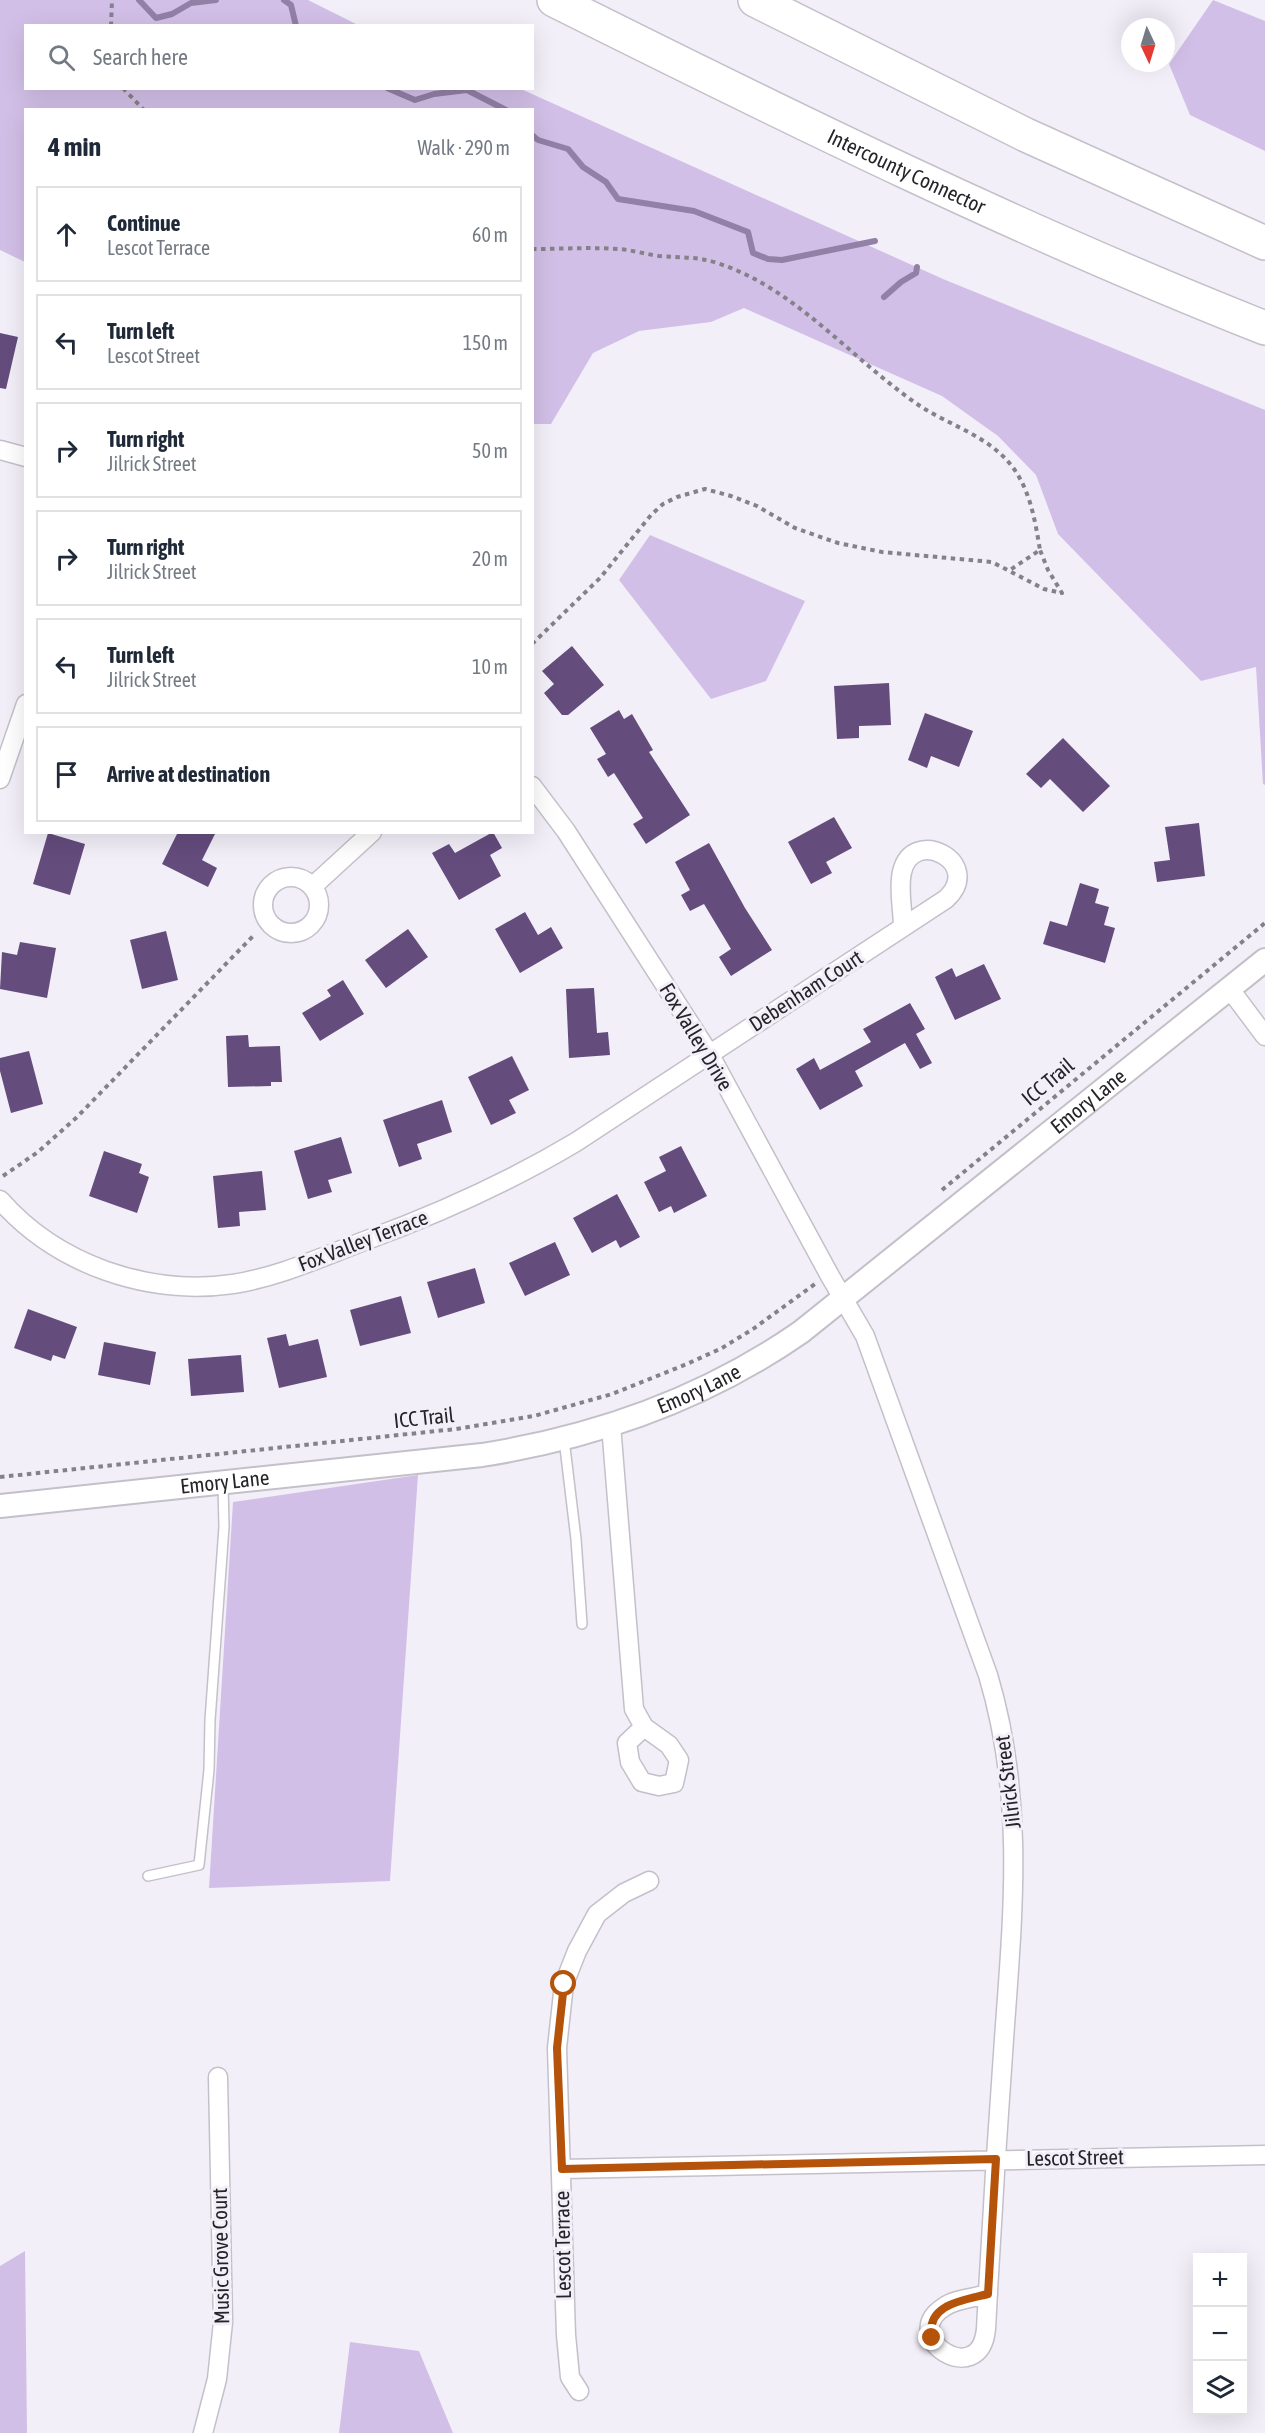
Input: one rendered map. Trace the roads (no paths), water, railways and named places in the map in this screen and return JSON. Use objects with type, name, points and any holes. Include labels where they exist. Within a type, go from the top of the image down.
[{"type":"highway","name":"Intercounty Connector","points":[[554,0],[725,86],[945,192],[1147,281],[1265,328]]},
{"type":"highway","points":[[755,0],[1026,135],[1265,243]]},
{"type":"street","points":[[0,450],[24,456]]},
{"type":"street","points":[[0,779],[24,710]]},
{"type":"street","name":"Fox Valley Drive","points":[[534,789],[566,831],[710,1055],[843,1299]]},
{"type":"street","points":[[312,887],[370,834]]},
{"type":"street","name":"Debenham Court","points":[[710,1055],[903,927]]},
{"type":"street","name":"Emory Lane","points":[[0,1506],[447,1460],[509,1451],[611,1425],[672,1403],[753,1364],[801,1332],[1265,960]]},
{"type":"street","points":[[1229,988],[1265,1036]]},
{"type":"street","name":"Fox Valley Terrace","points":[[0,1200],[34,1233],[63,1252],[90,1265],[119,1275],[166,1285],[234,1284],[300,1265],[414,1223],[495,1187],[576,1142],[710,1055]]},
{"type":"street","name":"Jilrick Street","points":[[843,1299],[865,1336],[876,1362],[988,1675],[1003,1735],[1012,1799],[1015,1858],[988,2294]]},
{"type":"street","points":[[611,1425],[634,1709],[644,1727]]},
{"type":"street","name":"Lescot Terrace","points":[[579,2391],[570,2377],[566,2335],[557,2048],[564,1984],[577,1951],[597,1914],[624,1893],[649,1881]]},
{"type":"street","name":"Music Grove Court","points":[[203,2433],[217,2379],[223,2322],[218,2077]]},
{"type":"street","name":"Lescot Street","points":[[562,2169],[1265,2155]]},
{"type":"lane","points":[[564,1438],[576,1539],[582,1624]]},
{"type":"lane","points":[[147,1876],[199,1865],[209,1770],[210,1720],[224,1527],[223,1484]]},
{"type":"waterway","points":[[139,0],[156,18],[172,14],[191,3],[216,0]]},
{"type":"waterway","points":[[284,0],[291,5],[296,24]]},
{"type":"waterway","points":[[392,90],[415,100],[434,94],[467,90]]},
{"type":"waterway","points":[[467,90],[502,108]]},
{"type":"waterway","points":[[534,137],[568,149],[583,167],[606,182],[618,199],[694,211],[748,232],[753,253],[768,259],[782,260],[875,241]]},
{"type":"waterway","points":[[884,297],[916,273],[917,267]]}]
